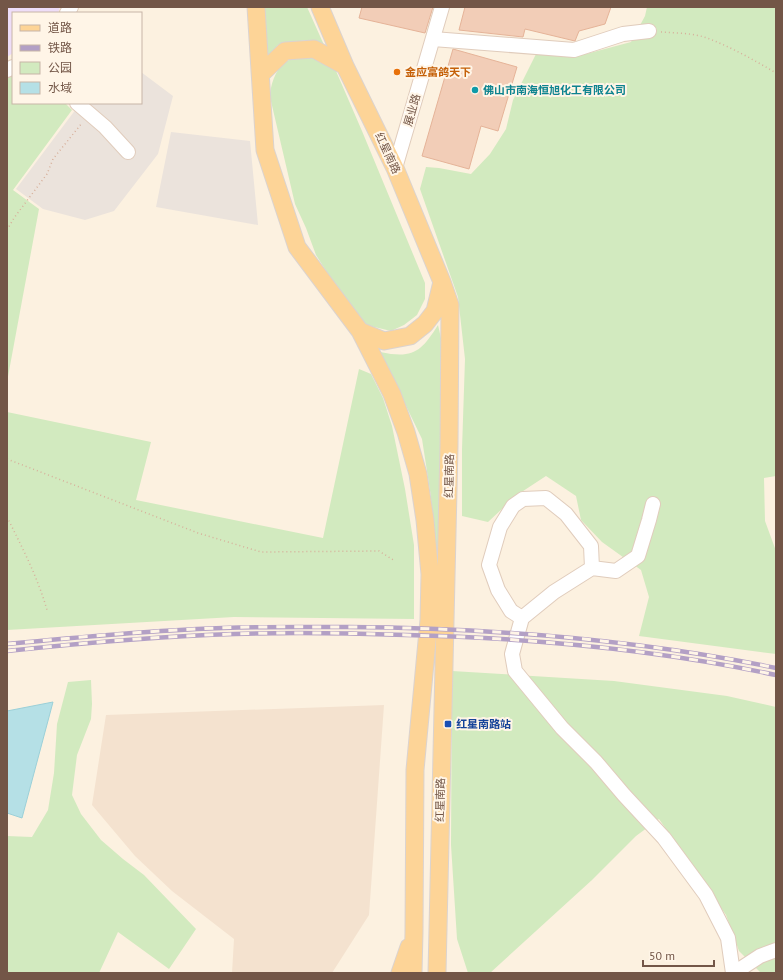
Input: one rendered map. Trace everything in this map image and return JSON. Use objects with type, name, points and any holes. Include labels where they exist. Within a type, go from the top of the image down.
[{"type":"main road","points":[[256,7],[265,150],[297,248],[360,331],[392,394],[406,432],[418,474],[425,520],[430,574],[429,620],[415,770],[413,973]]},
{"type":"main road","name":"红星南路","points":[[320,7],[345,66],[395,168],[450,305],[449,446],[437,973]]},
{"type":"main road","points":[[261,74],[285,51],[314,49],[345,66]]},
{"type":"main road","points":[[360,331],[384,341],[410,336],[425,324],[435,311],[442,282]]},
{"type":"main road","points":[[438,906],[448,973]]},
{"type":"main road","points":[[400,973],[414,932]]},
{"type":"street","name":"展业路","points":[[395,168],[442,7]]},
{"type":"street","points":[[433,39],[574,50],[623,34],[649,31]]},
{"type":"street","points":[[78,104],[105,127],[128,152]]},
{"type":"street","points":[[522,618],[511,611],[498,590],[489,565],[500,527],[513,506],[523,499],[546,498],[566,514],[591,546],[592,568]]},
{"type":"street","points":[[653,504],[638,556],[616,571],[592,568],[554,592],[522,618],[512,654],[515,672],[562,728],[596,762],[664,838],[706,895],[728,938],[734,973],[760,956],[776,950]]},
{"type":"path","points":[[649,31],[682,33],[706,37],[776,73]]},
{"type":"path","points":[[7,230],[14,218],[47,174],[53,159],[90,114]]},
{"type":"path","points":[[7,459],[198,533],[261,552],[379,551],[395,561]]},
{"type":"path","points":[[7,517],[43,595],[47,610]]},
{"type":"shaded area","points":[[7,7],[60,7],[58,12],[12,12],[12,54],[7,57]]},
{"type":"shaded area","points":[[142,73],[173,96],[158,154],[114,211],[85,220],[43,209],[16,189],[76,109],[71,104],[142,104]]},
{"type":"shaded area","points":[[171,132],[250,141],[258,225],[156,207]]},
{"type":"shaded area","points":[[384,705],[369,915],[332,973],[232,973],[234,939],[172,891],[135,856],[92,805],[106,715]]},
{"type":"green space","points":[[263,7],[307,7],[324,45],[306,40],[278,45],[265,63]]},
{"type":"green space","points":[[647,7],[776,7],[776,476],[764,478],[765,521],[776,551],[776,654],[639,636],[649,597],[641,570],[602,542],[581,520],[576,496],[546,476],[517,495],[488,522],[462,516],[462,449],[465,359],[458,297],[420,189],[426,167],[471,174],[490,154],[506,129],[513,100],[537,52],[586,54],[631,42],[645,16]]},
{"type":"green space","points":[[297,56],[312,57],[326,62],[336,71],[425,283],[425,299],[417,315],[404,325],[391,331],[362,324],[356,318],[316,255],[295,204],[270,97],[272,83],[278,69],[285,62]]},
{"type":"green space","points":[[12,74],[12,104],[66,104],[72,110],[13,190],[39,209],[7,382],[7,76]]},
{"type":"green space","points":[[438,325],[443,347],[438,624],[433,562],[431,497],[422,439],[380,352],[401,355],[415,351],[426,342]]},
{"type":"green space","points":[[359,369],[371,374],[383,398],[392,426],[405,489],[414,545],[414,619],[234,617],[7,630],[7,412],[151,442],[136,500],[323,538]]},
{"type":"green space","points":[[452,671],[614,681],[727,696],[776,707],[776,973],[761,973],[739,951],[726,915],[659,819],[636,836],[592,880],[490,973],[468,973],[457,939],[451,845]]},
{"type":"green space","points":[[91,680],[91,719],[77,755],[72,795],[81,814],[101,840],[144,875],[196,929],[169,969],[118,932],[99,973],[7,973],[7,836],[32,837],[48,810],[54,773],[57,724],[68,682]]},
{"type":"water","points":[[53,702],[22,818],[7,813],[7,711]]},
{"type":"building","points":[[362,7],[433,7],[425,33],[359,18]]},
{"type":"building","points":[[465,7],[611,7],[605,24],[579,31],[575,41],[525,29],[523,37],[459,30]]},
{"type":"building","name":"佛山市南海恒旭化工有限公司","points":[[453,49],[517,67],[498,131],[481,126],[469,169],[422,156]]},
{"type":"railway","points":[[7,644],[125,633],[216,628],[402,628],[563,637],[670,650],[776,668]]},
{"type":"railway","points":[[7,651],[178,636],[256,633],[385,634],[499,639],[592,646],[684,658],[776,675]]},
{"type":"place","name":"金应富鸽天下","points":[[397,72]]},
{"type":"place","name":"佛山市南海恒旭化工有限公司","points":[[475,90]]},
{"type":"place","name":"红星南路站","points":[[448,724]]}]
